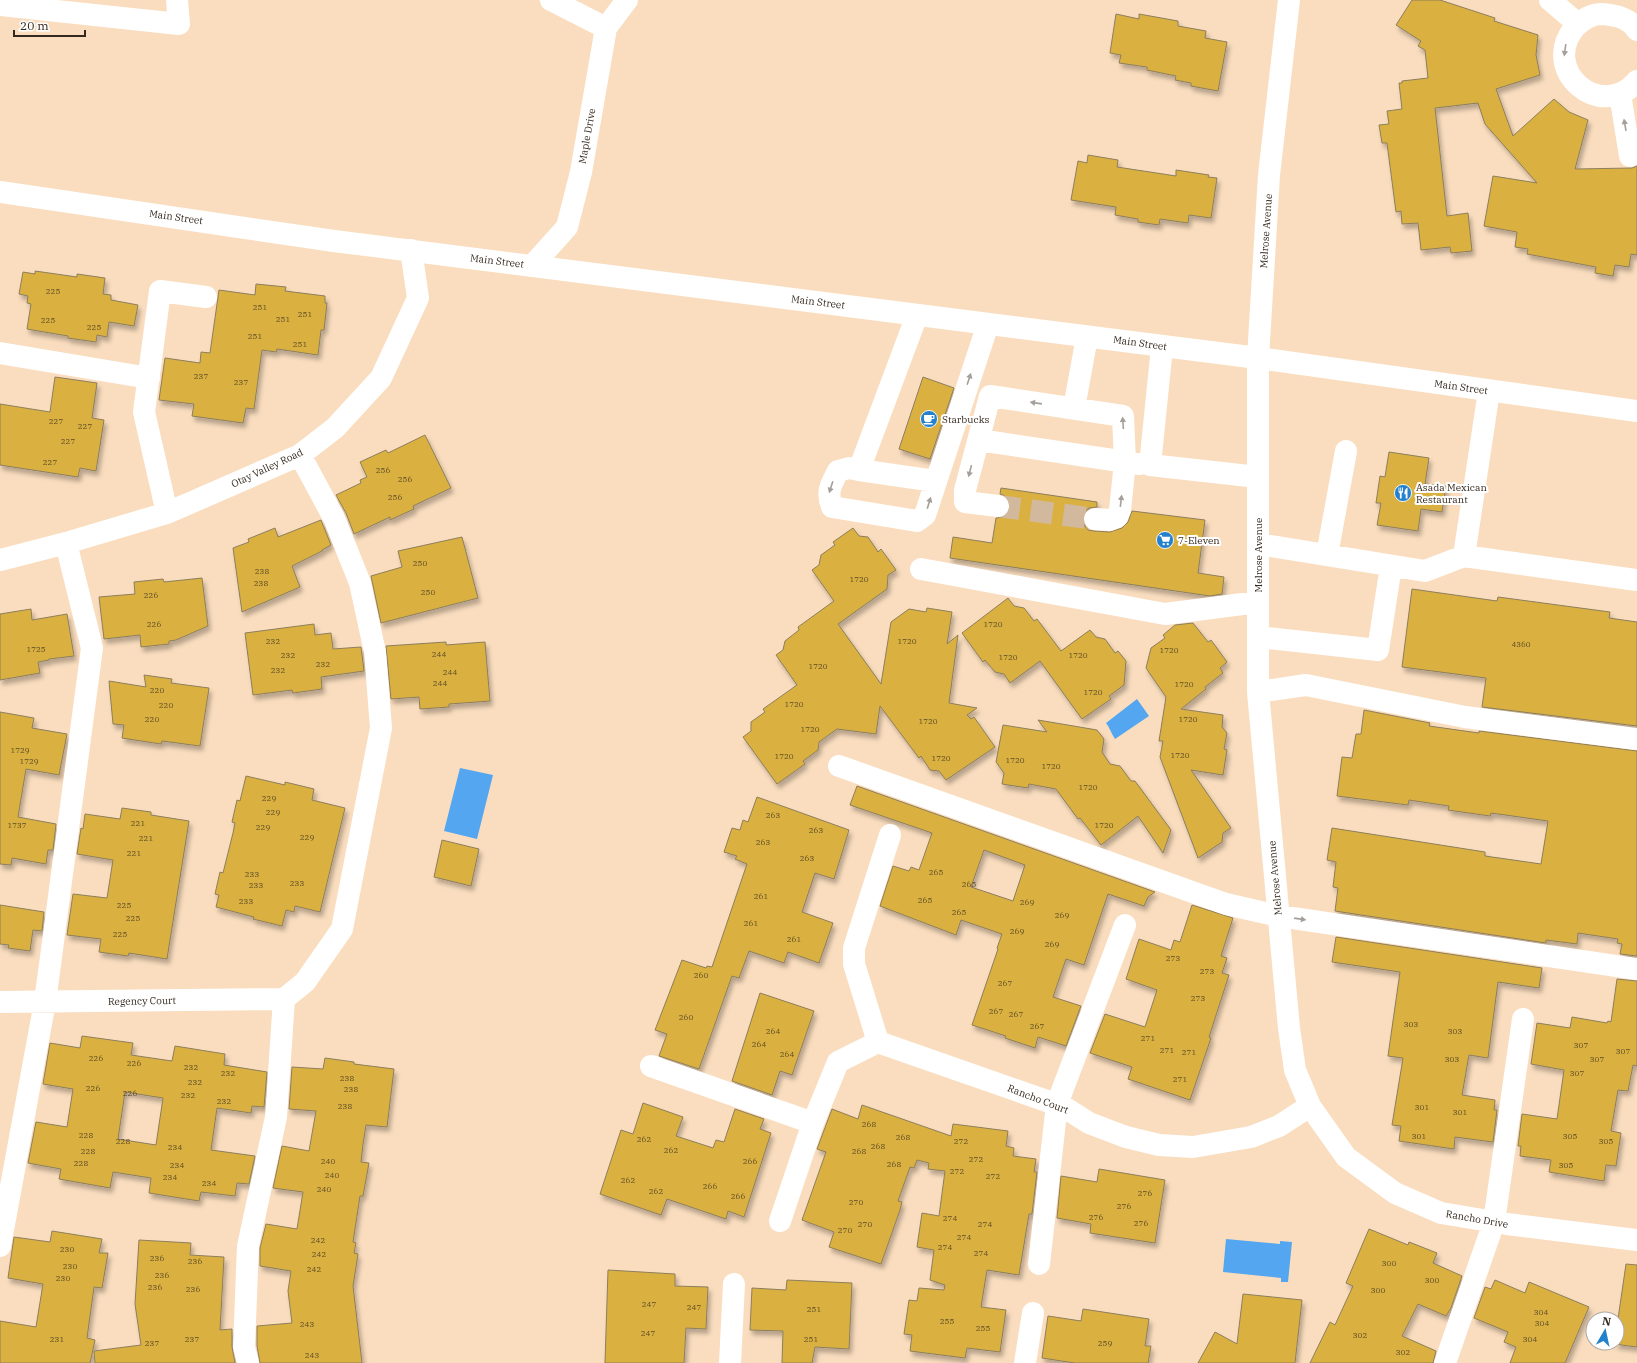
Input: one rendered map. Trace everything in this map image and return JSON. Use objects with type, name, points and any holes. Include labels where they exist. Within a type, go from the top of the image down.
[{"type":"street","points":[[0,5],[179,24],[177,0]]},
{"type":"street","points":[[551,0],[606,28]]},
{"type":"street","name":"Maple Drive","points":[[532,266],[567,226],[581,172],[606,28],[627,0]]},
{"type":"street","name":"Melrose Avenue","points":[[1289,0],[1269,175],[1258,358],[1258,692],[1289,1028],[1296,1070],[1310,1106]]},
{"type":"street","points":[[1550,0],[1578,24]]},
{"type":"street","points":[[1628,16],[1599,14],[1578,24],[1570,34],[1565,46],[1564,58],[1567,70],[1573,81],[1583,90],[1594,95],[1607,96],[1620,94],[1632,87],[1637,81]]},
{"type":"street","points":[[1620,94],[1630,156]]},
{"type":"street","name":"Main Street","points":[[0,192],[334,241],[1258,358],[1637,411]]},
{"type":"street","name":"Otay Valley Road","points":[[0,560],[66,543],[167,513],[300,455],[335,428],[381,378],[418,298],[411,250]]},
{"type":"street","points":[[167,513],[144,412],[160,291],[206,297]]},
{"type":"street","points":[[859,470],[917,315]]},
{"type":"street","points":[[935,481],[849,468],[838,471],[830,486],[828,497],[832,507],[917,521],[925,515],[988,324]]},
{"type":"street","points":[[1074,408],[1087,337]]},
{"type":"street","points":[[1150,465],[1162,346]]},
{"type":"street","points":[[0,353],[149,378]]},
{"type":"street","points":[[1464,556],[1489,391]]},
{"type":"street","points":[[998,506],[965,502],[965,490],[990,396],[1122,416],[1125,462],[1120,510],[1117,517],[1110,520],[1095,519]]},
{"type":"street","points":[[979,440],[1125,462],[1258,477]]},
{"type":"street","points":[[1328,556],[1346,450]]},
{"type":"street","points":[[248,1363],[244,1347],[248,1246],[276,1117],[284,999],[304,982],[342,928],[381,728],[375,652],[360,583],[334,518],[300,455]]},
{"type":"street","points":[[0,1246],[45,1002],[92,648],[66,543]]},
{"type":"street","points":[[1258,544],[1425,571],[1464,556],[1637,580]]},
{"type":"street","points":[[1258,638],[1378,650],[1391,566]]},
{"type":"street","points":[[921,569],[1165,614],[1258,602]]},
{"type":"street","points":[[1258,692],[1306,685],[1465,717],[1637,739]]},
{"type":"street","points":[[839,766],[1226,904],[1279,916],[1637,969]]},
{"type":"street","points":[[780,1221],[813,1123],[838,1062],[878,1042],[854,964],[854,948],[890,835]]},
{"type":"street","points":[[1039,1264],[1057,1104],[1125,925]]},
{"type":"street","name":"Regency Court","points":[[0,1002],[284,999]]},
{"type":"street","points":[[1445,1363],[1494,1222],[1522,1019]]},
{"type":"street","name":"Rancho Court","points":[[878,1042],[1057,1104],[1089,1123],[1126,1137],[1159,1145],[1193,1148],[1251,1137],[1279,1126],[1310,1106]]},
{"type":"street","points":[[651,1066],[813,1123]]},
{"type":"street","name":"Rancho Drive","points":[[1310,1106],[1346,1157],[1395,1193],[1441,1213],[1494,1222],[1637,1240]]},
{"type":"street","points":[[730,1363],[734,1284]]},
{"type":"street","points":[[1026,1363],[1033,1314]]},
{"type":"water","points":[[1137,699],[1149,716],[1115,739],[1106,723]]},
{"type":"water","points":[[460,768],[493,775],[477,839],[444,831]]},
{"type":"water","points":[[1226,1239],[1280,1244],[1280,1241],[1292,1242],[1288,1282],[1281,1282],[1281,1278],[1223,1272]]},
{"type":"building","points":[[1412,0],[1440,0],[1495,18],[1494,21],[1538,35],[1536,55],[1540,75],[1496,89],[1513,136],[1554,99],[1569,112],[1588,120],[1575,169],[1632,168],[1637,166],[1637,255],[1631,254],[1629,267],[1615,265],[1613,276],[1595,273],[1596,267],[1527,254],[1528,249],[1515,247],[1517,232],[1484,226],[1493,176],[1537,183],[1485,124],[1478,103],[1435,108],[1447,216],[1468,213],[1472,251],[1451,253],[1450,247],[1421,250],[1418,223],[1402,224],[1401,211],[1396,212],[1387,143],[1382,143],[1379,125],[1389,124],[1387,111],[1402,109],[1399,83],[1402,83],[1402,81],[1428,78],[1425,50],[1418,46],[1421,41],[1396,25]]},
{"type":"building","points":[[1116,14],[1139,19],[1139,14],[1178,21],[1178,26],[1206,31],[1205,38],[1227,42],[1218,91],[1191,86],[1191,83],[1175,80],[1176,76],[1147,70],[1147,67],[1119,63],[1121,55],[1110,53]]},
{"type":"building","points":[[1088,155],[1118,160],[1117,167],[1176,176],[1176,170],[1209,175],[1208,177],[1217,178],[1211,218],[1189,215],[1188,223],[1160,219],[1159,225],[1138,222],[1138,219],[1115,215],[1116,207],[1071,200],[1078,161],[1087,163]]},
{"type":"building","points":[[35,271],[77,277],[77,274],[105,278],[103,294],[111,295],[111,300],[138,305],[134,326],[109,322],[107,337],[97,335],[96,342],[68,338],[68,336],[27,329],[31,304],[27,303],[28,296],[19,294],[23,272],[35,274]]},
{"type":"building","points":[[256,284],[286,287],[285,291],[325,296],[325,303],[327,303],[324,330],[321,330],[318,355],[277,349],[276,352],[262,350],[254,409],[246,408],[243,423],[192,416],[194,404],[159,400],[165,358],[200,363],[201,352],[210,353],[219,290],[255,295]]},
{"type":"building","points":[[55,377],[97,383],[92,418],[104,420],[96,471],[80,468],[78,477],[0,465],[0,404],[50,412]]},
{"type":"building","name":"Starbucks","points":[[923,377],[954,388],[930,459],[899,449]]},
{"type":"building","points":[[425,435],[451,488],[413,506],[414,509],[390,520],[390,517],[354,534],[346,513],[336,495],[361,483],[360,480],[367,477],[360,462],[386,450],[388,453]]},
{"type":"building","points":[[1389,452],[1429,458],[1425,484],[1446,486],[1442,512],[1421,509],[1418,531],[1377,525],[1381,503],[1376,503],[1380,476],[1385,477]]},
{"type":"building","points":[[1001,488],[1097,502],[1097,507],[1089,508],[1084,512],[1083,518],[1084,525],[1088,530],[1094,531],[1110,532],[1122,528],[1128,522],[1132,511],[1205,520],[1198,573],[1224,577],[1222,594],[1210,596],[950,558],[953,537],[992,543],[996,518],[1003,517],[1008,513],[1010,508],[1009,501],[1005,496],[1000,494]]},
{"type":"building","points":[[321,520],[331,545],[292,566],[300,587],[242,612],[233,548],[249,542],[248,539],[275,528],[278,537]]},
{"type":"building","points":[[853,528],[859,536],[868,537],[878,552],[881,549],[896,570],[888,575],[887,589],[838,624],[881,684],[891,622],[909,609],[926,612],[927,608],[952,612],[947,644],[958,635],[949,703],[977,708],[967,715],[971,719],[974,717],[995,747],[946,780],[939,771],[930,770],[921,756],[919,758],[880,706],[876,734],[837,729],[819,742],[818,750],[803,761],[805,764],[777,784],[743,737],[751,731],[751,722],[765,712],[763,709],[797,685],[776,655],[783,650],[785,641],[799,630],[798,627],[834,601],[812,570],[819,565],[821,555],[835,545],[833,542]]},
{"type":"building","points":[[462,537],[478,598],[381,623],[371,576],[402,567],[398,551]]},
{"type":"building","points":[[202,578],[208,626],[176,640],[169,641],[169,644],[141,647],[140,635],[104,639],[99,597],[135,594],[134,582],[163,579],[164,582]]},
{"type":"building","points":[[1412,589],[1497,601],[1498,597],[1610,612],[1609,618],[1637,622],[1637,726],[1482,707],[1486,678],[1402,667]]},
{"type":"building","points":[[1008,598],[1014,606],[1024,608],[1034,621],[1037,619],[1061,651],[1090,630],[1096,637],[1105,639],[1115,653],[1118,651],[1126,661],[1124,685],[1109,696],[1111,699],[1082,719],[1040,661],[1010,683],[1004,674],[995,672],[985,660],[983,662],[962,633]]},
{"type":"building","points":[[31,609],[32,620],[67,614],[74,656],[38,662],[40,673],[0,680],[0,614]]},
{"type":"building","points":[[1193,623],[1208,642],[1211,640],[1227,662],[1220,668],[1223,673],[1181,709],[1223,715],[1222,727],[1227,733],[1224,749],[1227,750],[1223,775],[1191,770],[1231,828],[1223,833],[1222,842],[1198,858],[1160,757],[1163,741],[1159,741],[1166,697],[1146,668],[1151,648],[1165,638],[1163,635],[1175,625]]},
{"type":"building","points":[[314,624],[315,635],[331,633],[333,649],[361,647],[364,671],[321,677],[322,689],[293,693],[292,690],[253,695],[245,633]]},
{"type":"building","points":[[446,642],[446,645],[485,642],[490,701],[449,704],[449,707],[420,709],[419,697],[391,699],[386,646]]},
{"type":"building","points":[[144,675],[172,679],[171,683],[209,688],[200,746],[162,741],[161,744],[122,738],[124,725],[113,724],[109,681],[146,687]]},
{"type":"building","points":[[1364,710],[1430,723],[1429,726],[1637,751],[1637,956],[1620,954],[1622,944],[1617,943],[1618,939],[1578,933],[1577,944],[1546,940],[1546,943],[1335,911],[1338,888],[1333,887],[1336,862],[1327,860],[1332,828],[1485,852],[1485,856],[1541,864],[1548,821],[1491,813],[1490,816],[1448,810],[1449,806],[1409,800],[1408,805],[1337,796],[1342,757],[1352,758],[1356,734],[1361,734]]},
{"type":"building","points":[[0,712],[34,718],[32,728],[67,734],[59,775],[26,769],[18,817],[56,824],[53,850],[48,850],[46,864],[12,858],[11,865],[0,864]]},
{"type":"building","points":[[1038,720],[1097,730],[1104,739],[1102,752],[1110,764],[1120,766],[1131,781],[1135,781],[1171,830],[1163,853],[1138,816],[1101,845],[1080,818],[1078,819],[1056,789],[1029,784],[1028,788],[1002,784],[1004,773],[996,762],[1003,725],[1047,732]]},
{"type":"building","points":[[246,776],[285,785],[285,782],[314,789],[312,800],[345,808],[320,912],[295,906],[294,912],[286,910],[282,926],[253,919],[254,917],[216,907],[219,895],[215,894],[220,872],[223,873],[235,823],[232,822],[237,800],[240,801]]},
{"type":"building","points":[[857,786],[1155,892],[1148,897],[1144,906],[1108,894],[1084,965],[1066,959],[1053,997],[1081,1006],[1066,1046],[1038,1037],[1035,1048],[1005,1038],[1006,1036],[972,1025],[1002,934],[961,920],[956,935],[880,906],[893,866],[909,871],[911,867],[919,870],[932,833],[850,805]],"holes":[[[984,850],[1025,865],[1013,901],[971,887]]]},
{"type":"building","points":[[757,797],[849,830],[834,879],[815,873],[802,912],[833,923],[819,963],[788,952],[784,963],[749,951],[739,978],[732,976],[699,1069],[659,1056],[667,1034],[655,1030],[682,960],[706,968],[707,966],[712,967],[747,864],[735,859],[737,856],[724,852],[732,828],[740,830],[743,820],[748,822]]},
{"type":"building","points":[[122,808],[151,812],[151,815],[189,821],[167,959],[129,953],[128,956],[99,952],[101,939],[67,935],[73,894],[107,898],[113,860],[77,854],[85,814],[120,819]]},
{"type":"building","points":[[442,840],[479,849],[471,886],[434,877]]},
{"type":"building","points":[[0,905],[44,912],[42,931],[33,930],[30,951],[8,948],[9,945],[0,944]]},
{"type":"building","points":[[1192,905],[1233,918],[1221,956],[1227,958],[1222,973],[1229,975],[1209,1037],[1211,1038],[1190,1100],[1128,1079],[1132,1067],[1090,1053],[1105,1014],[1145,1027],[1157,990],[1126,979],[1139,939],[1171,950],[1174,940],[1180,942]]},
{"type":"building","points":[[1336,937],[1542,968],[1539,988],[1498,982],[1488,1058],[1469,1055],[1462,1095],[1495,1100],[1494,1110],[1497,1110],[1493,1142],[1455,1137],[1454,1149],[1399,1141],[1401,1126],[1392,1125],[1403,1058],[1388,1056],[1400,972],[1332,962]]},
{"type":"building","points":[[1617,979],[1637,981],[1637,1066],[1633,1065],[1628,1091],[1618,1090],[1611,1131],[1621,1133],[1616,1166],[1606,1165],[1604,1181],[1549,1172],[1551,1160],[1520,1156],[1521,1146],[1518,1146],[1522,1114],[1557,1119],[1564,1070],[1531,1064],[1537,1023],[1570,1028],[1572,1017],[1607,1023],[1608,1021],[1611,1022]]},
{"type":"building","points":[[760,993],[814,1011],[792,1075],[780,1071],[772,1095],[732,1081]]},
{"type":"building","points":[[82,1036],[133,1043],[131,1055],[172,1061],[175,1046],[225,1054],[224,1065],[267,1072],[264,1107],[252,1106],[251,1113],[217,1108],[211,1150],[255,1156],[249,1184],[237,1183],[235,1196],[201,1192],[199,1201],[149,1193],[151,1178],[113,1172],[110,1188],[59,1179],[61,1169],[28,1163],[36,1122],[67,1127],[73,1089],[43,1084],[50,1043],[80,1048]],"holes":[[[125,1092],[163,1098],[156,1145],[118,1139]]]},
{"type":"building","points":[[325,1058],[354,1062],[354,1064],[394,1069],[387,1127],[366,1125],[361,1162],[369,1163],[363,1196],[360,1196],[353,1242],[356,1243],[354,1253],[358,1254],[353,1286],[362,1363],[260,1363],[257,1346],[257,1326],[292,1323],[288,1291],[291,1271],[260,1266],[260,1248],[266,1224],[297,1229],[303,1192],[273,1188],[282,1146],[309,1151],[316,1111],[289,1109],[292,1067],[323,1069]]},
{"type":"building","points":[[643,1103],[683,1117],[676,1136],[713,1148],[716,1140],[724,1142],[735,1109],[764,1119],[760,1129],[771,1133],[744,1217],[728,1211],[726,1219],[667,1199],[661,1215],[600,1194],[621,1130],[633,1134]]},
{"type":"building","points":[[862,1105],[951,1136],[953,1124],[1008,1131],[1006,1146],[1014,1148],[1013,1156],[1036,1159],[1034,1172],[1037,1172],[1032,1214],[1029,1214],[1019,1275],[987,1270],[981,1307],[1006,1310],[1000,1352],[967,1348],[965,1358],[910,1351],[912,1335],[904,1334],[909,1300],[917,1301],[919,1288],[944,1290],[945,1285],[930,1280],[934,1250],[917,1247],[922,1213],[939,1216],[945,1171],[928,1169],[929,1163],[917,1160],[914,1168],[910,1167],[898,1201],[902,1202],[900,1210],[881,1264],[829,1247],[834,1232],[802,1220],[826,1152],[817,1149],[832,1109],[858,1119]]},
{"type":"building","points":[[1099,1169],[1165,1180],[1155,1243],[1090,1233],[1091,1224],[1057,1218],[1061,1176],[1097,1182]]},
{"type":"building","points":[[1369,1229],[1408,1245],[1409,1242],[1437,1253],[1433,1263],[1462,1276],[1451,1308],[1446,1316],[1418,1304],[1402,1336],[1436,1351],[1433,1363],[1310,1363],[1330,1322],[1335,1325],[1353,1286],[1346,1283]]},
{"type":"building","points":[[52,1231],[102,1239],[99,1253],[108,1253],[102,1288],[94,1287],[87,1338],[95,1340],[90,1363],[0,1363],[0,1321],[36,1327],[43,1284],[8,1278],[14,1237],[50,1242]]},
{"type":"building","points":[[139,1240],[191,1243],[190,1255],[224,1257],[220,1330],[232,1329],[232,1347],[235,1363],[95,1363],[94,1351],[141,1345],[135,1304]]},
{"type":"building","points":[[1626,1264],[1637,1265],[1637,1347],[1625,1345],[1625,1311],[1619,1311]]},
{"type":"building","points":[[608,1270],[675,1274],[675,1286],[708,1287],[706,1329],[686,1328],[684,1363],[605,1363]]},
{"type":"building","points":[[787,1280],[852,1283],[849,1349],[815,1347],[812,1363],[782,1363],[783,1331],[750,1330],[752,1288],[786,1290]]},
{"type":"building","points":[[1495,1280],[1525,1293],[1529,1282],[1589,1307],[1587,1311],[1585,1311],[1585,1316],[1565,1363],[1510,1363],[1516,1347],[1504,1342],[1508,1332],[1474,1318],[1485,1287],[1491,1289]]},
{"type":"building","points":[[1243,1294],[1302,1300],[1295,1363],[1198,1363],[1215,1332],[1237,1344]]},
{"type":"building","points":[[1083,1309],[1149,1319],[1145,1346],[1151,1346],[1148,1363],[1075,1363],[1042,1358],[1048,1316],[1081,1321]]},
{"type":"tunnel","points":[[998,506],[1095,519]]},
{"type":"place","name":"Starbucks","points":[[929,419]]},
{"type":"place","name":"Asada Mexican Restaurant","points":[[1403,493]]},
{"type":"place","name":"7-Eleven","points":[[1165,540]]}]
